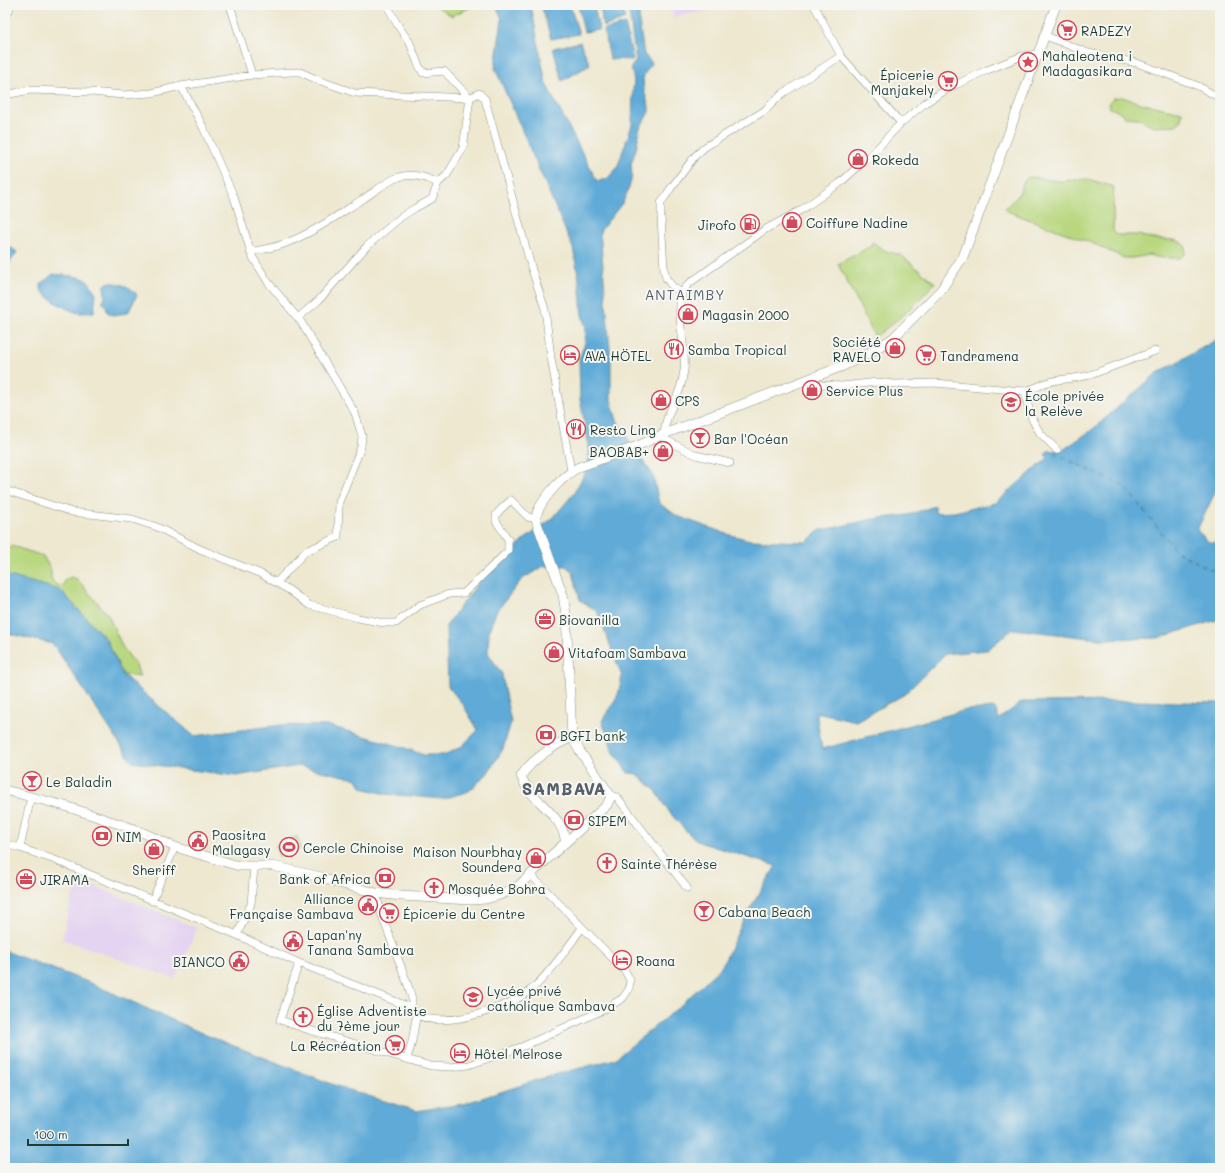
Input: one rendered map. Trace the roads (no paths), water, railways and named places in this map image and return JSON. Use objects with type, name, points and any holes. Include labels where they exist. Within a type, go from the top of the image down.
[{"type":"main road","points":[[5,790],[65,806],[137,830],[175,847],[239,866],[273,866],[299,871],[376,893],[400,896],[486,899],[516,888],[607,805],[611,796],[579,750],[572,737],[566,614],[563,595],[537,521],[537,514],[546,499],[560,481],[575,469],[843,366],[866,355],[893,338],[941,290],[963,257],[1046,36],[1056,5]]},
{"type":"main road","points":[[566,842],[558,822],[523,783],[521,776],[534,760],[560,742],[572,737]]},
{"type":"street","points":[[5,15],[9,11],[10,5]]},
{"type":"street","points":[[230,5],[252,76]]},
{"type":"street","points":[[387,5],[397,24],[410,43],[418,64],[423,72],[444,71],[470,98]]},
{"type":"street","points":[[814,5],[841,56],[901,123]]},
{"type":"street","points":[[1046,36],[1088,53],[1137,64],[1198,86],[1220,98]]},
{"type":"street","points":[[730,463],[696,455],[666,440],[664,434],[668,416],[681,388],[684,369],[684,342],[680,312],[682,292],[691,282],[766,229],[801,210],[840,183],[901,123],[925,103],[948,88],[985,71],[1022,56],[1038,54]]},
{"type":"street","points":[[682,292],[673,287],[669,282],[666,278],[664,269],[661,203],[671,188],[705,146],[764,111],[782,94],[841,56]]},
{"type":"street","points":[[5,95],[30,90],[91,92],[123,95],[152,93],[181,86],[291,72],[300,72],[355,93],[470,98],[479,93],[485,99],[532,270],[545,308],[551,358],[575,469]]},
{"type":"street","points":[[181,86],[203,127],[234,197],[250,252],[268,282],[299,318],[355,413],[362,436],[361,447],[339,502],[338,537],[306,551],[277,582]]},
{"type":"street","points":[[299,318],[318,300],[367,246],[401,217],[432,199],[438,183],[448,175],[463,148],[470,98]]},
{"type":"street","points":[[250,252],[284,244],[301,237],[378,190],[393,179],[401,176],[420,176],[429,178],[438,183]]},
{"type":"street","points":[[801,382],[842,386],[878,382],[894,384],[935,383],[1024,391],[1034,389],[1046,383],[1090,375],[1155,351]]},
{"type":"street","points":[[1024,391],[1032,419],[1040,433],[1057,450]]},
{"type":"street","points":[[5,490],[72,512],[132,519],[157,527],[200,549],[277,582],[309,605],[358,618],[396,623],[420,605],[449,594],[464,593],[508,551],[508,539],[496,521],[496,515],[511,500],[528,517],[537,521]]},
{"type":"street","points":[[611,796],[617,797],[687,888]]},
{"type":"street","points":[[20,848],[31,797]]},
{"type":"street","points":[[5,844],[55,860],[236,935],[299,963],[412,1008],[418,1014],[434,1020],[452,1020],[499,1007],[522,997],[541,980],[582,928]]},
{"type":"street","points":[[152,900],[175,847]]},
{"type":"street","points":[[236,935],[251,904],[254,867]]},
{"type":"street","points":[[299,963],[280,1020],[431,1066],[450,1067],[469,1065],[524,1046],[605,1009],[623,998],[629,989],[630,980],[625,971],[531,875]]},
{"type":"street","points":[[376,893],[381,913],[409,988],[412,999],[412,1008]]},
{"type":"street","points":[[406,1059],[409,1054],[414,1025],[418,1014]]},
{"type":"water","points":[[496,5],[531,5],[546,84],[597,181],[607,179],[617,168],[632,125],[634,81],[631,67],[636,61],[628,5],[639,5],[639,22],[644,54],[652,63],[643,79],[649,112],[639,130],[637,146],[631,164],[632,176],[629,188],[623,202],[600,231],[611,361],[611,400],[617,420],[633,447],[653,475],[659,503],[677,516],[727,534],[750,540],[806,542],[819,531],[873,519],[908,515],[935,506],[935,513],[954,512],[995,503],[1048,458],[1045,454],[1048,451],[1063,450],[1093,429],[1156,374],[1216,340],[1220,335],[1220,482],[1197,530],[1209,542],[1220,543],[1220,619],[1158,638],[1099,639],[1013,629],[987,650],[945,654],[905,694],[856,721],[816,712],[822,749],[966,710],[995,708],[999,719],[1022,702],[1137,701],[1220,703],[1220,1168],[5,1168],[5,951],[88,982],[206,1035],[337,1086],[416,1111],[463,1104],[550,1076],[615,1059],[680,1006],[722,966],[746,915],[776,866],[699,842],[687,832],[670,813],[656,791],[637,774],[628,773],[613,751],[602,721],[618,695],[622,676],[597,611],[580,600],[573,572],[566,566],[544,566],[522,579],[496,612],[489,631],[488,653],[502,674],[511,722],[503,749],[487,774],[469,791],[443,799],[385,794],[362,788],[357,779],[299,766],[236,776],[132,762],[53,644],[5,633],[5,575],[60,590],[106,639],[123,675],[194,736],[281,725],[330,726],[424,755],[446,755],[462,746],[478,730],[463,705],[448,686],[446,626],[484,575],[525,539],[553,518],[574,493],[585,473],[590,452],[580,399],[579,359],[585,343],[586,328],[582,315],[579,280],[573,248],[495,68],[502,19]]},
{"type":"water","points":[[541,5],[570,5],[579,34],[551,39]]},
{"type":"water","points":[[578,5],[594,5],[599,30],[584,32]]},
{"type":"water","points":[[600,5],[622,5],[625,19],[603,27]]},
{"type":"water","points":[[625,24],[633,60],[610,59],[604,30]]},
{"type":"water","points":[[580,42],[590,65],[562,81],[553,48]]},
{"type":"water","points":[[5,243],[17,252],[6,268],[5,267]]},
{"type":"water","points":[[53,274],[67,275],[87,280],[96,293],[94,312],[75,312],[56,303],[48,297],[41,290],[41,284]]},
{"type":"water","points":[[109,282],[128,287],[137,295],[128,313],[112,315],[107,312],[106,306],[102,302],[105,297],[104,286]]},
{"type":"place","name":"RADEZY","points":[[1067,30]]},
{"type":"place","name":"Mahaleotena i Madagasikara","points":[[1028,62]]},
{"type":"place","name":"Épicerie Manjakely","points":[[948,81]]},
{"type":"place","name":"Rokeda","points":[[858,159]]},
{"type":"place","name":"Coiffure Nadine","points":[[792,222]]},
{"type":"place","name":"Jirofo","points":[[750,224]]},
{"type":"place","name":"Magasin 2000","points":[[688,314]]},
{"type":"place","name":"Société RAVELO","points":[[895,348]]},
{"type":"place","name":"Samba Tropical","points":[[674,349]]},
{"type":"place","name":"AVA HÖTEL","points":[[570,355]]},
{"type":"place","name":"Tandramena","points":[[926,355]]},
{"type":"place","name":"Service Plus","points":[[812,390]]},
{"type":"place","name":"CPS","points":[[661,400]]},
{"type":"place","name":"École privée la Relève","points":[[1011,402]]},
{"type":"place","name":"Resto Ling","points":[[576,429]]},
{"type":"place","name":"Bar l'Océan","points":[[700,438]]},
{"type":"place","name":"BAOBAB+","points":[[663,451]]},
{"type":"place","name":"Biovanilla","points":[[545,619]]},
{"type":"place","name":"Vitafoam Sambava","points":[[554,652]]},
{"type":"place","name":"BGFI bank","points":[[546,735]]},
{"type":"place","name":"Le Baladin","points":[[32,781]]},
{"type":"place","name":"SIPEM","points":[[574,820]]},
{"type":"place","name":"NIM","points":[[102,836]]},
{"type":"place","name":"Paositra Malagasy","points":[[198,841]]},
{"type":"place","name":"Cercle Chinoise","points":[[289,847]]},
{"type":"place","name":"Sheriff","points":[[154,849]]},
{"type":"place","name":"Maison Nourbhay Soundera","points":[[536,858]]},
{"type":"place","name":"Sainte Thérèse","points":[[607,863]]},
{"type":"place","name":"Bank of Africa","points":[[385,878]]},
{"type":"place","name":"JIRAMA","points":[[26,879]]},
{"type":"place","name":"Mosquée Bohra","points":[[434,888]]},
{"type":"place","name":"Alliance Française Sambava","points":[[368,905]]},
{"type":"place","name":"Cabana Beach","points":[[704,911]]},
{"type":"place","name":"Épicerie du Centre","points":[[389,913]]},
{"type":"place","name":"Lapan'ny Tanana Sambava","points":[[293,941]]},
{"type":"place","name":"Roana","points":[[622,960]]},
{"type":"place","name":"BIANCO","points":[[239,961]]},
{"type":"place","name":"Lycée privé catholique Sambava","points":[[473,997]]},
{"type":"place","name":"Église Adventiste du 7ème jour","points":[[303,1017]]},
{"type":"place","name":"La Récréation","points":[[395,1045]]},
{"type":"place","name":"Hôtel Melrose","points":[[460,1053]]},
{"type":"district","name":"ANTAIMBY","points":[[685,294]]},
{"type":"district","name":"SAMBAVA","points":[[564,788]]}]
